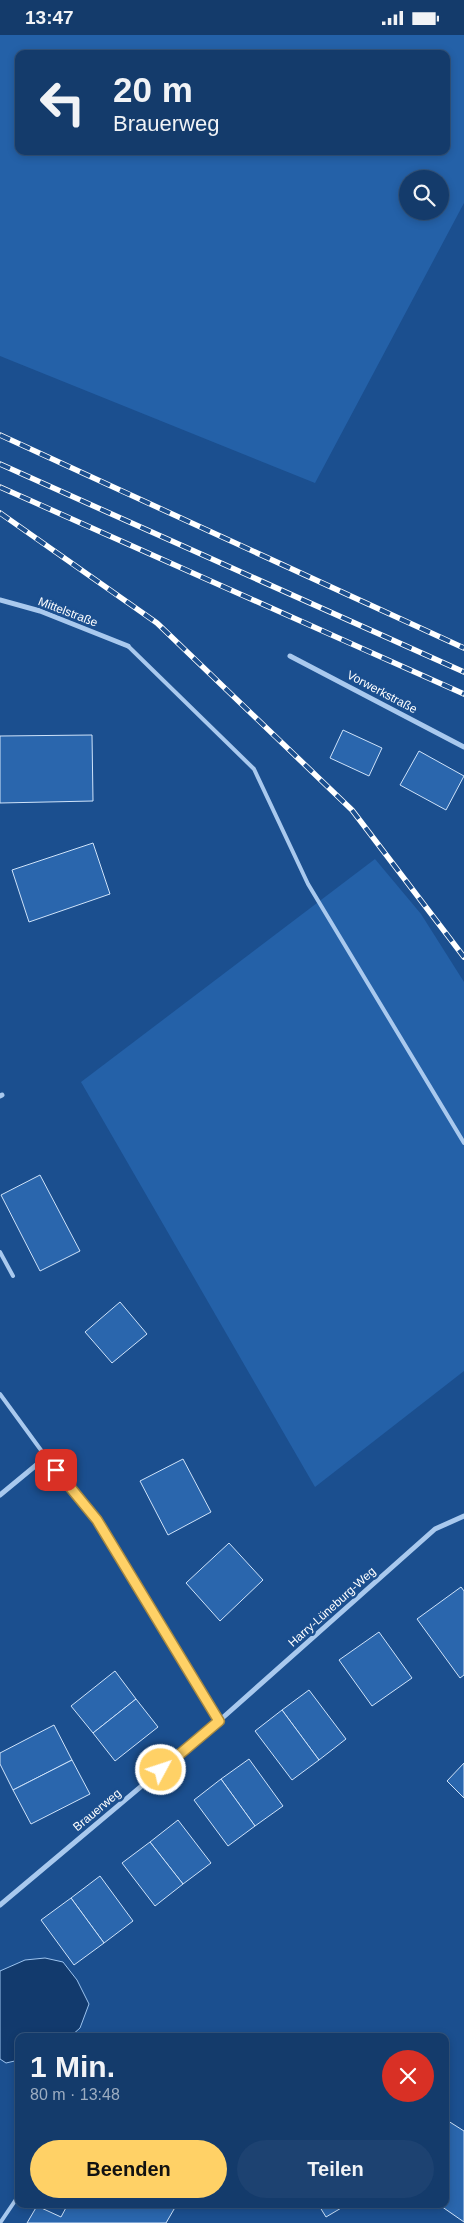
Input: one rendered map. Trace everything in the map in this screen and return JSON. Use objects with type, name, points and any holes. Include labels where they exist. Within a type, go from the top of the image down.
[{"type":"street","name":"Mittelstraße","points":[[0,600],[40,611],[128,646]]},
{"type":"street","name":"Vorwerkstraße","points":[[290,656],[464,747]]},
{"type":"street","points":[[0,1495],[46,1457],[97,1520],[219,1721]]},
{"type":"street","name":"Harry-Lüneburg-Weg","points":[[219,1721],[435,1529],[464,1516]]},
{"type":"street","name":"Brauerweg","points":[[0,1905],[219,1721]]},
{"type":"lane","points":[[128,646],[254,769],[308,884],[464,1143]]},
{"type":"lane","points":[[0,1252],[13,1276]]},
{"type":"lane","points":[[0,1394],[46,1457]]},
{"type":"lane","points":[[0,2223],[15,2201]]},
{"type":"shaded area","points":[[0,35],[464,35],[464,203],[315,483],[0,356]]},
{"type":"shaded area","points":[[375,859],[421,914],[464,982],[464,1371],[315,1487],[81,1082]]},
{"type":"shaded area","points":[[45,1958],[63,1962],[77,1980],[89,2004],[80,2028],[74,2033],[15,2033],[15,2061],[6,2063],[0,2059],[0,1971],[25,1960]]},
{"type":"building","points":[[343,730],[382,748],[369,776],[330,758]]},
{"type":"building","points":[[92,735],[93,801],[0,803],[0,736]]},
{"type":"building","points":[[419,751],[464,776],[446,810],[400,785]]},
{"type":"building","points":[[93,843],[110,894],[29,922],[12,870]]},
{"type":"building","points":[[40,1175],[80,1251],[40,1271],[1,1195]]},
{"type":"building","points":[[120,1302],[147,1334],[112,1363],[85,1332]]},
{"type":"building","points":[[183,1459],[211,1512],[168,1535],[140,1481]]},
{"type":"building","points":[[229,1543],[263,1580],[220,1621],[186,1583]]},
{"type":"building","points":[[461,1587],[464,1591],[464,1675],[460,1678],[417,1619]]},
{"type":"building","points":[[379,1632],[412,1678],[372,1706],[339,1660]]},
{"type":"building","points":[[115,1671],[136,1699],[93,1733],[71,1706]]},
{"type":"building","points":[[309,1690],[346,1739],[319,1760],[282,1710]]},
{"type":"building","points":[[136,1699],[158,1727],[115,1761],[93,1733]]},
{"type":"building","points":[[282,1710],[319,1760],[292,1780],[255,1731]]},
{"type":"building","points":[[54,1725],[72,1760],[13,1790],[0,1764],[0,1753]]},
{"type":"building","points":[[249,1759],[283,1806],[255,1826],[221,1779]]},
{"type":"building","points":[[72,1760],[90,1794],[31,1824],[13,1790]]},
{"type":"building","points":[[464,1763],[464,1798],[447,1781]]},
{"type":"building","points":[[221,1779],[255,1826],[228,1846],[194,1800]]},
{"type":"building","points":[[178,1820],[211,1863],[183,1884],[150,1842]]},
{"type":"building","points":[[150,1842],[183,1884],[155,1906],[122,1863]]},
{"type":"building","points":[[100,1876],[133,1921],[104,1943],[71,1898]]},
{"type":"building","points":[[71,1898],[104,1943],[74,1965],[41,1920]]},
{"type":"building","points":[[449,2122],[464,2131],[464,2222],[444,2208],[449,2208]]},
{"type":"building","points":[[36,2208],[41,2208],[61,2217],[66,2208],[175,2208],[166,2223],[27,2223]]},
{"type":"building","points":[[320,2208],[341,2208],[326,2217]]},
{"type":"railway","points":[[0,435],[464,648]]},
{"type":"railway","points":[[0,464],[464,672]]},
{"type":"railway","points":[[0,487],[464,694]]},
{"type":"railway","points":[[0,513],[157,623],[352,810],[464,957]]},
{"type":"route","points":[[56,1470],[97,1520],[219,1721],[161,1770]]}]
